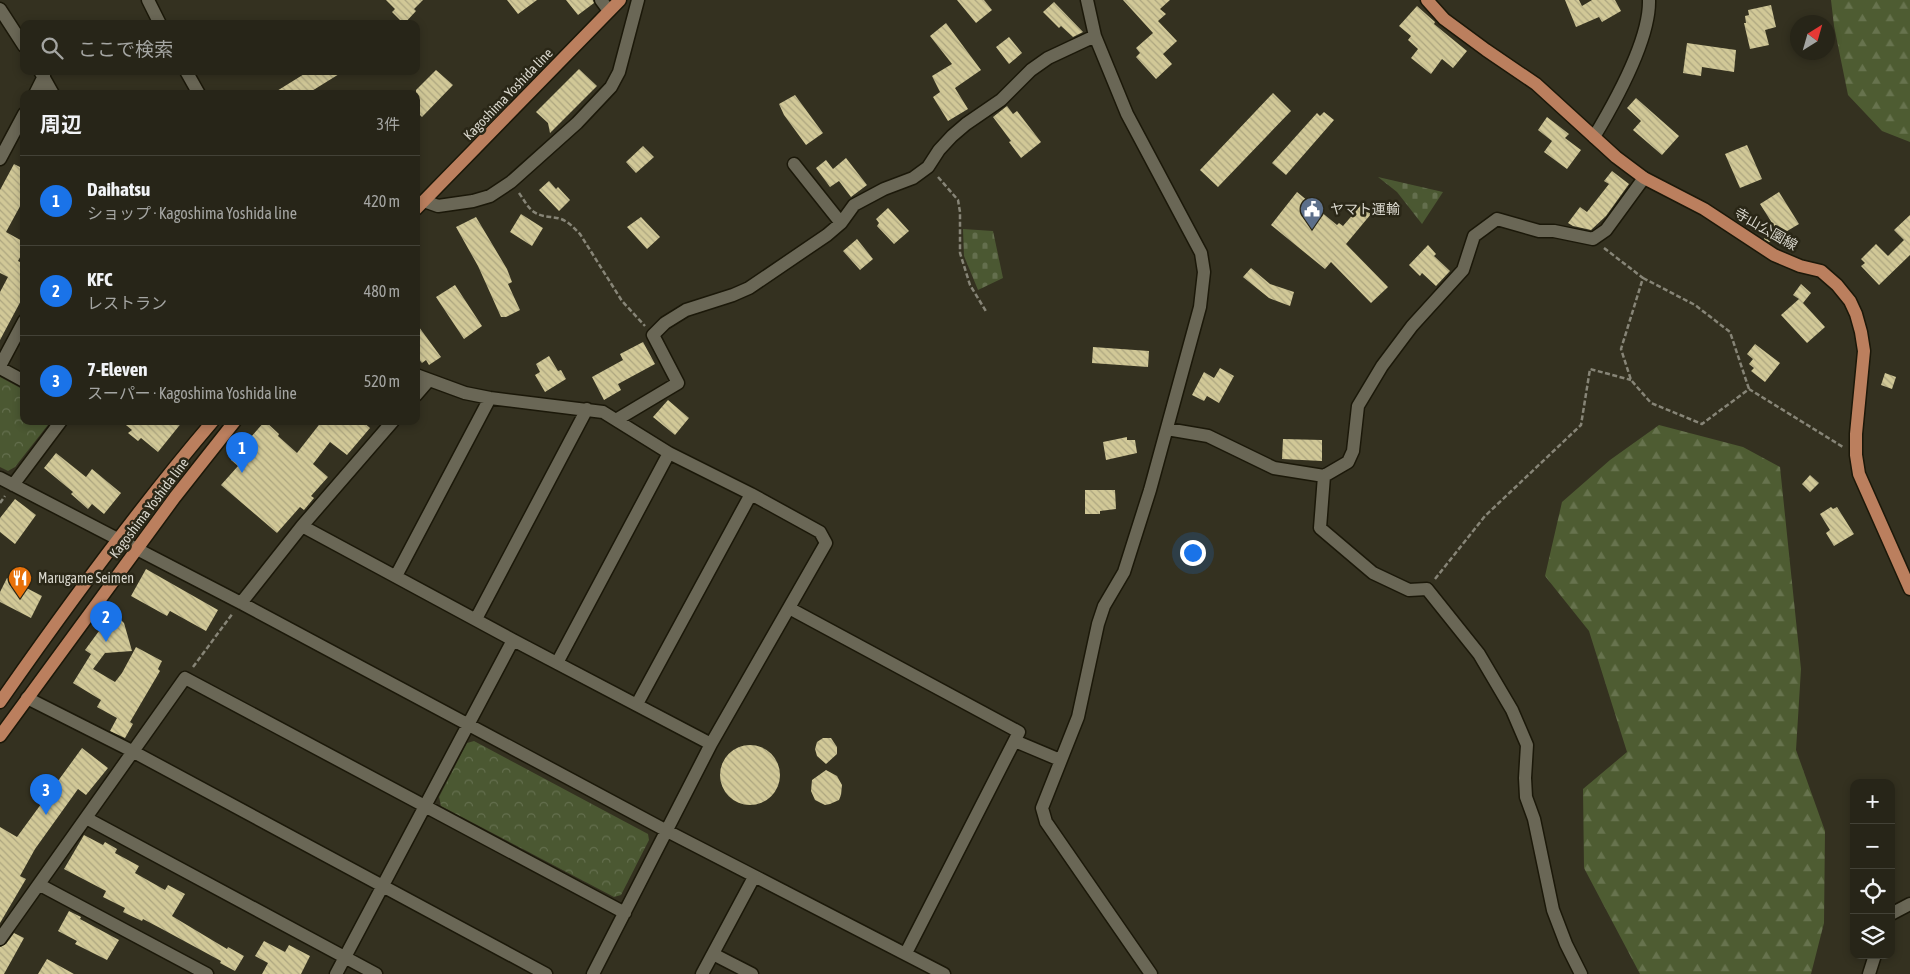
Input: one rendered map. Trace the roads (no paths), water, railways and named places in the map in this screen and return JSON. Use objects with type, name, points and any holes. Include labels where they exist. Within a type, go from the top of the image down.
[{"type":"main road","name":"Kagoshima Yoshida line","points":[[420,205],[620,0]]},
{"type":"main road","name":"寺山公園線","points":[[1427,0],[1444,19],[1536,84],[1616,158],[1644,178],[1704,209],[1774,255],[1800,266],[1821,271],[1838,285],[1850,301],[1862,332],[1864,351],[1856,434],[1856,455],[1859,474],[1910,589]]},
{"type":"main road","name":"Kagoshima Yoshida line","points":[[0,702],[5,686],[164,480],[210,425]]},
{"type":"main road","name":"Kagoshima Yoshida line","points":[[0,736],[175,497],[232,425]]},
{"type":"street","points":[[148,0],[158,20]]},
{"type":"street","points":[[601,0],[609,11]]},
{"type":"street","points":[[420,205],[438,206],[473,201],[490,196],[512,182],[577,123],[611,87],[619,72],[638,0]]},
{"type":"street","points":[[1086,0],[1095,36],[1127,114],[1201,253],[1204,272],[1200,307],[1150,490],[1124,572],[1104,606],[1098,624],[1078,718],[1042,808],[1046,822],[1151,974]]},
{"type":"street","points":[[1594,137],[1614,103],[1632,66],[1647,24],[1649,0]]},
{"type":"street","points":[[0,9],[20,40]]},
{"type":"street","points":[[616,420],[678,383],[653,334],[665,323],[686,310],[748,288],[841,223],[854,205],[884,189],[913,178],[928,167],[939,150],[952,136],[1001,100],[1031,70],[1048,58],[1095,36]]},
{"type":"street","points":[[36,90],[42,75]]},
{"type":"street","points":[[43,75],[51,90]]},
{"type":"street","points":[[188,75],[197,90]]},
{"type":"street","points":[[0,159],[20,122]]},
{"type":"street","points":[[794,164],[841,223]]},
{"type":"street","points":[[1167,428],[1208,436],[1274,468],[1324,476],[1348,462],[1353,450],[1358,406],[1382,366],[1412,326],[1463,270],[1474,236],[1497,219],[1539,231],[1554,231],[1593,239],[1606,230],[1644,178]]},
{"type":"street","points":[[20,329],[0,367],[20,379]]},
{"type":"street","points":[[420,377],[465,393],[490,398],[603,412],[669,453],[751,494],[820,532],[826,543],[711,744],[593,974]]},
{"type":"street","points":[[420,390],[429,380]]},
{"type":"street","points":[[396,576],[490,398]]},
{"type":"street","points":[[476,619],[587,409]]},
{"type":"street","points":[[13,485],[58,425]]},
{"type":"street","points":[[241,603],[302,526],[390,425]]},
{"type":"street","points":[[557,663],[669,453]]},
{"type":"street","points":[[1324,476],[1320,528],[1373,574],[1409,590],[1427,590],[1479,654],[1512,710],[1527,745],[1526,797],[1534,819],[1553,910],[1566,944],[1581,974]]},
{"type":"street","points":[[0,478],[241,603],[754,877],[944,974]]},
{"type":"street","points":[[637,704],[751,494]]},
{"type":"street","points":[[302,526],[711,744]]},
{"type":"street","points":[[789,608],[1019,732],[906,953]]},
{"type":"street","points":[[336,974],[513,640]]},
{"type":"street","points":[[0,939],[185,678],[625,913]]},
{"type":"street","points":[[27,698],[132,751],[546,974]]},
{"type":"street","points":[[1015,741],[1060,760]]},
{"type":"street","points":[[86,818],[376,974]]},
{"type":"street","points":[[702,974],[754,877]]},
{"type":"street","points":[[40,885],[207,974]]},
{"type":"street","points":[[1895,912],[1910,904]]},
{"type":"street","points":[[713,954],[752,974]]},
{"type":"street","points":[[1869,974],[1874,959]]},
{"type":"place","name":"ヤマト運輸","points":[[1312,230]]},
{"type":"place","name":"Daihatsu","points":[[242,473]]},
{"type":"place","name":"Marugame Seimen","points":[[20,599]]},
{"type":"place","name":"KFC","points":[[106,642]]},
{"type":"place","name":"7-Eleven","points":[[46,815]]}]
